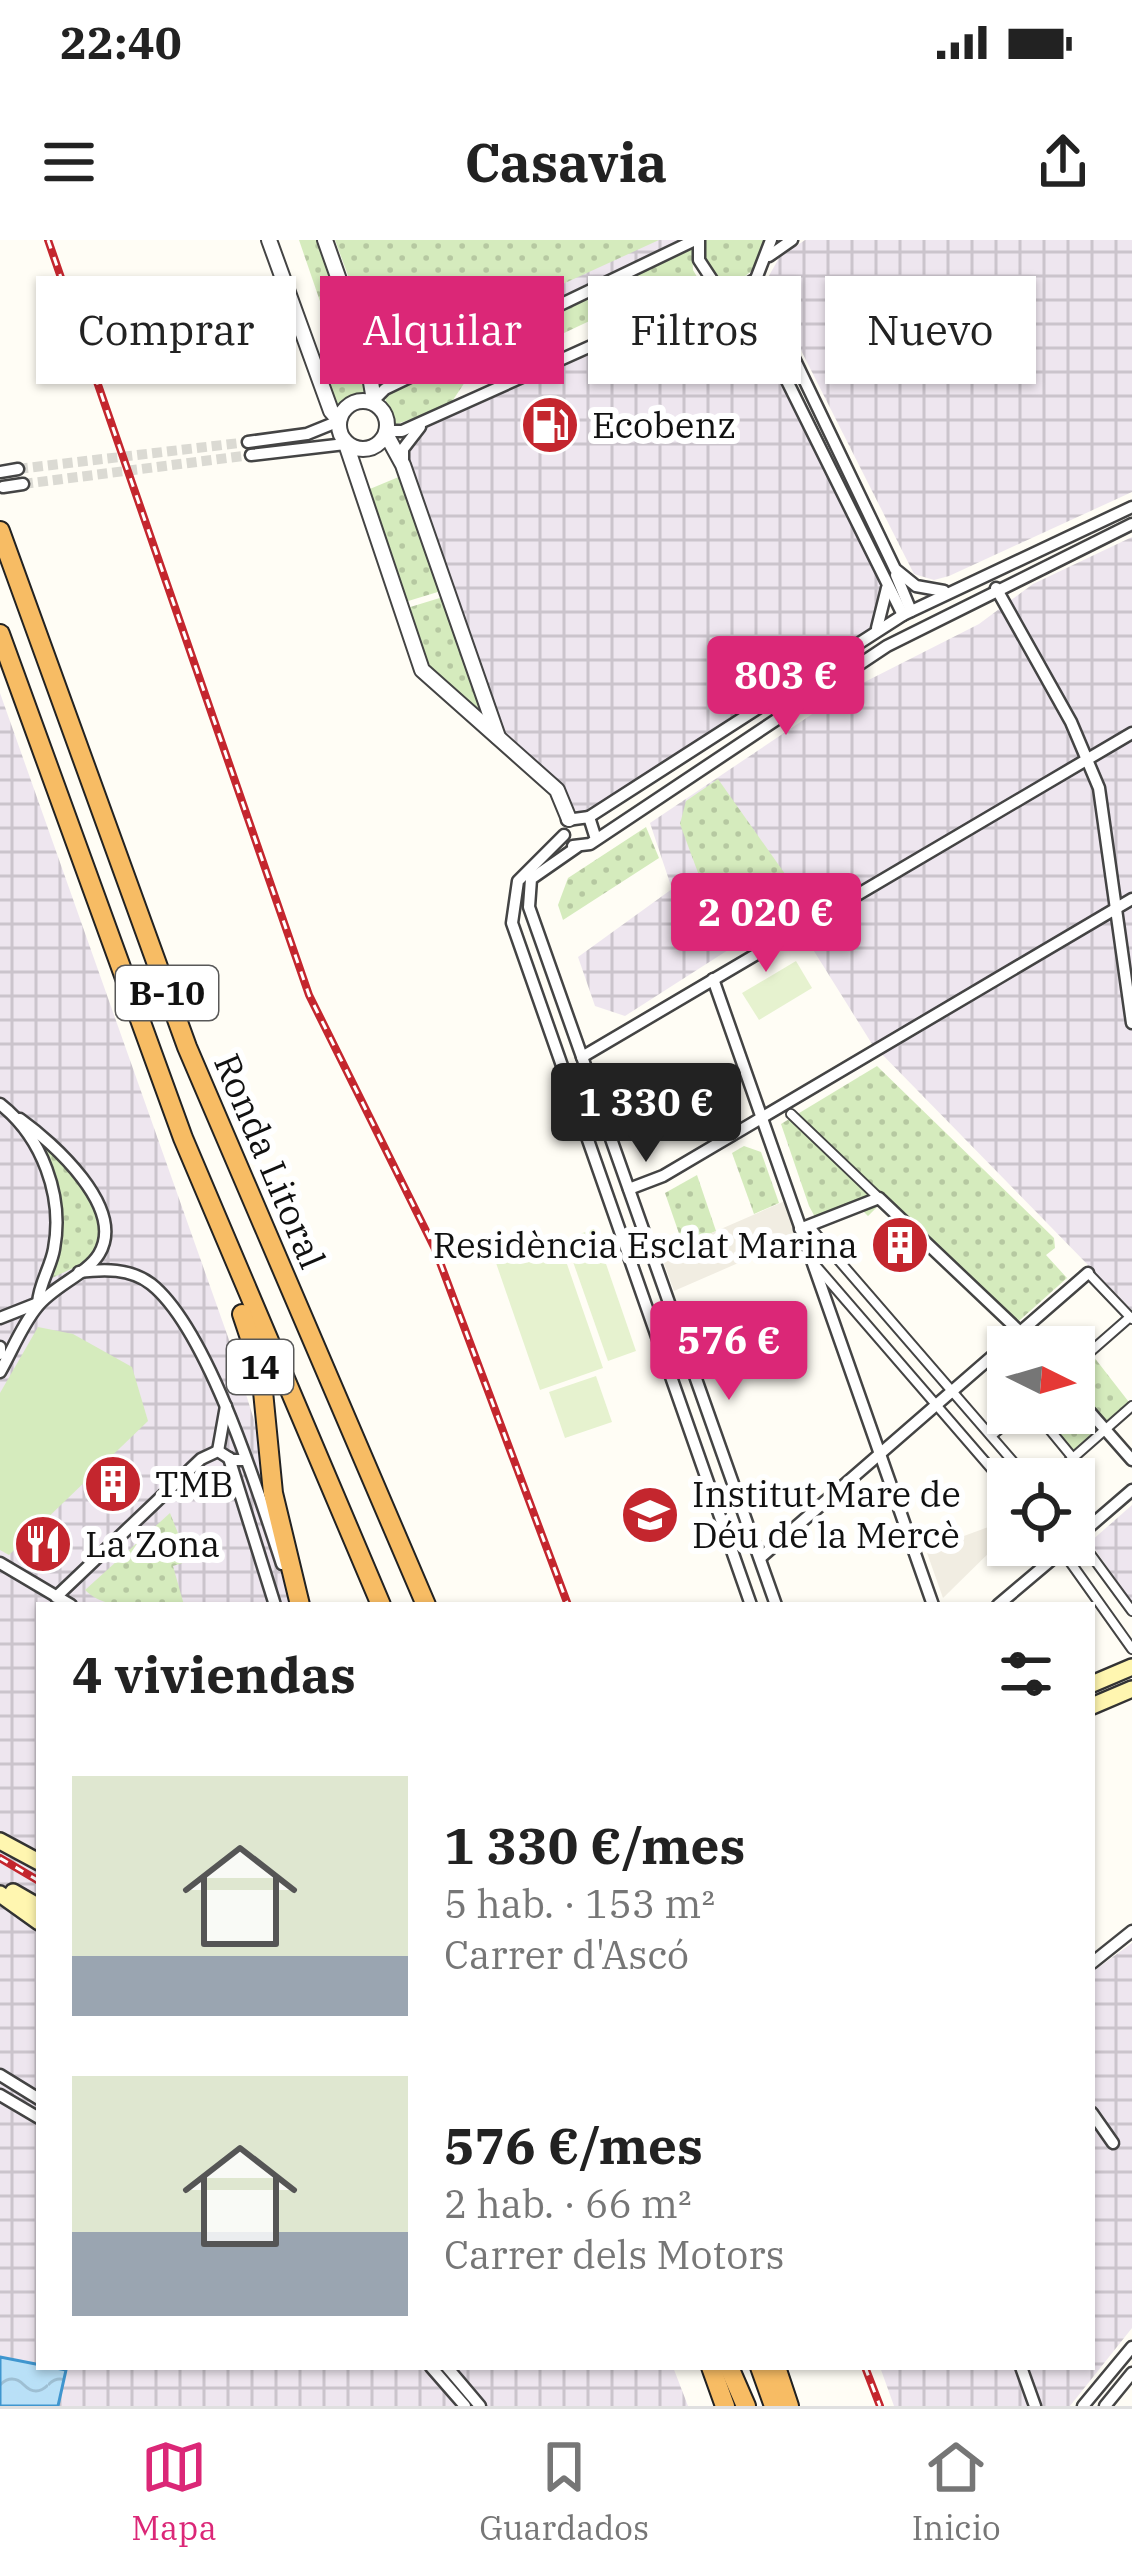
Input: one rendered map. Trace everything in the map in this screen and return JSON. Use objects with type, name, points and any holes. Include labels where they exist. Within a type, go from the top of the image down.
[{"type":"highway","name":"Ronda Litoral","points":[[0,531],[187,1048],[425,1602]]},
{"type":"highway","name":"Ronda Litoral","points":[[0,634],[183,1138],[380,1602]]},
{"type":"highway","name":"14","points":[[183,1138],[261,1371],[271,1478],[296,1602]]},
{"type":"highway","points":[[358,1445],[437,1602]]},
{"type":"highway","points":[[716,2370],[725,2406]]},
{"type":"highway","points":[[716,2370],[746,2406]]},
{"type":"highway","points":[[761,2370],[774,2406]]},
{"type":"highway","points":[[777,2370],[789,2406]]},
{"type":"main road","points":[[1095,1683],[1132,1667]]},
{"type":"main road","points":[[1095,1705],[1132,1688]]},
{"type":"main road","points":[[0,1841],[36,1857]]},
{"type":"main road","points":[[0,1889],[36,1906]]},
{"type":"main road","points":[[0,1889],[36,1919]]},
{"type":"street","points":[[269,240],[331,411],[339,420],[416,658],[431,680],[557,790],[569,819],[564,835],[518,881],[512,923],[750,1602]]},
{"type":"street","points":[[325,240],[367,359],[374,400],[403,465],[499,737]]},
{"type":"street","points":[[588,347],[402,431],[387,432],[370,447],[249,448],[307,434],[339,420],[355,404],[374,400],[385,389],[697,240],[699,260],[709,276]]},
{"type":"street","points":[[758,276],[769,256],[771,240]]},
{"type":"street","points":[[769,256],[792,240]]},
{"type":"street","points":[[801,373],[895,569],[908,610]]},
{"type":"street","points":[[788,384],[887,585],[908,610]]},
{"type":"street","points":[[403,465],[408,439],[431,417]]},
{"type":"street","points":[[0,472],[18,470]]},
{"type":"street","points":[[3,487],[23,484]]},
{"type":"street","points":[[569,819],[589,818],[908,610],[1132,506]]},
{"type":"street","points":[[775,1602],[527,898],[535,874],[886,646],[956,607],[1132,524]]},
{"type":"street","points":[[895,569],[916,586],[947,592]]},
{"type":"street","points":[[875,632],[887,585]]},
{"type":"street","points":[[996,588],[1088,756],[1099,788],[1132,1023]]},
{"type":"street","points":[[908,610],[956,607]]},
{"type":"street","points":[[886,646],[890,623]]},
{"type":"street","points":[[583,1057],[1132,733]]},
{"type":"street","points":[[589,818],[595,836]]},
{"type":"street","points":[[564,835],[577,847]]},
{"type":"street","points":[[629,1190],[663,1176],[1132,899]]},
{"type":"street","points":[[713,979],[804,1227],[812,1262],[932,1602]]},
{"type":"street","points":[[0,1104],[76,1168],[99,1208],[103,1249],[38,1303],[0,1318]]},
{"type":"street","points":[[791,1114],[1018,1326]]},
{"type":"street","points":[[0,1372],[38,1303],[53,1254],[57,1209],[48,1173],[20,1120]]},
{"type":"street","points":[[804,1227],[879,1198]]},
{"type":"street","points":[[804,1227],[892,1323],[987,1458]]},
{"type":"street","points":[[812,1262],[877,1334],[1010,1458]]},
{"type":"street","points":[[831,1282],[848,1270]]},
{"type":"street","points":[[79,1272],[125,1272],[150,1283],[184,1329],[226,1406],[296,1602]]},
{"type":"street","points":[[1027,1326],[1088,1273],[1131,1318],[1095,1348]]},
{"type":"street","points":[[877,1334],[892,1323]]},
{"type":"street","points":[[760,1558],[987,1360]]},
{"type":"street","points":[[226,1406],[224,1455],[273,1602]]},
{"type":"street","points":[[1053,1434],[1072,1458],[1132,1406]]},
{"type":"street","points":[[1095,1420],[1132,1460]]},
{"type":"street","points":[[56,1597],[201,1459],[224,1455],[245,1460]]},
{"type":"street","points":[[1095,1521],[1132,1490]]},
{"type":"street","points":[[0,1563],[65,1602]]},
{"type":"street","points":[[1001,1602],[1042,1566]]},
{"type":"street","points":[[1083,1566],[1132,1648]]},
{"type":"street","points":[[1091,1566],[1132,1611]]},
{"type":"street","points":[[1095,1961],[1132,1931]]},
{"type":"street","points":[[0,2075],[36,2096]]},
{"type":"street","points":[[0,2095],[36,2119]]},
{"type":"street","points":[[1095,2117],[1113,2143]]},
{"type":"street","points":[[1083,2406],[1132,2347]]},
{"type":"street","points":[[434,2370],[465,2406]]},
{"type":"street","points":[[450,2370],[480,2406]]},
{"type":"street","points":[[1022,2370],[1034,2406]]},
{"type":"street","points":[[1106,2406],[1132,2373]]},
{"type":"shaded area","points":[[336,240],[693,240],[612,276],[588,276],[588,287],[564,297],[564,276],[349,276]]},
{"type":"shaded area","points":[[805,240],[1132,240],[1132,492],[949,576],[934,580],[914,574],[801,350],[801,276],[769,276],[779,258]]},
{"type":"shaded area","points":[[588,347],[588,384],[788,384],[887,585],[876,631],[581,815],[498,737],[408,460],[415,436],[466,401],[504,384],[564,384],[564,357]]},
{"type":"shaded area","points":[[1132,537],[1132,1310],[872,1044],[789,911],[625,1016],[595,1006],[578,957],[672,889],[650,823],[845,692],[979,624],[1033,584]]},
{"type":"shaded area","points":[[0,693],[228,1337],[311,1602],[36,1602],[36,2364],[0,2357]]},
{"type":"shaded area","points":[[785,1201],[798,1237],[674,1291],[661,1255]]},
{"type":"shaded area","points":[[1132,1505],[1132,1603],[1095,1549],[1095,1538]]},
{"type":"shaded area","points":[[987,1527],[987,1555],[943,1598],[926,1550]]},
{"type":"shaded area","points":[[1132,1943],[1132,2328],[1070,2406],[894,2406],[881,2370],[1095,2370],[1095,1960],[1099,1967]]},
{"type":"shaded area","points":[[66,2370],[674,2370],[688,2406],[58,2406]]},
{"type":"green space","points":[[299,240],[318,240],[330,276],[320,276],[320,301]]},
{"type":"green space","points":[[335,240],[659,240],[564,283],[564,276],[348,276]]},
{"type":"green space","points":[[706,240],[766,240],[758,266],[745,276],[715,276],[705,260]]},
{"type":"green space","points":[[692,249],[697,276],[635,276]]},
{"type":"green space","points":[[588,298],[588,322],[564,333],[564,309]]},
{"type":"green space","points":[[330,384],[365,384],[368,393],[338,411]]},
{"type":"green space","points":[[405,384],[464,384],[449,406],[394,425],[385,398]]},
{"type":"green space","points":[[401,476],[441,591],[405,602],[365,491]]},
{"type":"green space","points":[[443,597],[480,711],[429,665],[407,608]]},
{"type":"green space","points":[[718,779],[802,898],[735,942],[721,935],[680,824],[686,801]]},
{"type":"green space","points":[[646,827],[659,858],[563,920],[558,905],[568,878]]},
{"type":"green space","points":[[796,961],[812,988],[759,1020],[742,993]]},
{"type":"green space","points":[[877,1066],[1054,1238],[1055,1248],[1046,1255],[1067,1278],[1011,1326],[879,1205],[868,1216],[859,1207],[815,1217],[781,1124]]},
{"type":"green space","points":[[44,1146],[79,1180],[99,1228],[90,1260],[52,1278],[63,1227],[56,1179]]},
{"type":"green space","points":[[744,1146],[761,1152],[779,1203],[754,1214],[732,1153]]},
{"type":"green space","points":[[697,1175],[716,1231],[683,1245],[665,1193]]},
{"type":"green space","points":[[594,1229],[636,1351],[608,1361],[565,1239]]},
{"type":"green space","points":[[559,1241],[603,1368],[540,1390],[496,1263]]},
{"type":"green space","points":[[38,1327],[73,1334],[132,1367],[148,1421],[9,1555],[0,1550],[0,1393]]},
{"type":"green space","points":[[1095,1358],[1132,1406],[1076,1455],[1059,1434],[1095,1434]]},
{"type":"green space","points":[[596,1376],[612,1422],[565,1438],[549,1392]]},
{"type":"green space","points":[[170,1513],[189,1561],[173,1566],[183,1602],[107,1602],[85,1590]]},
{"type":"water","points":[[0,2357],[36,2364],[36,2370],[66,2370],[58,2406],[0,2406]]},
{"type":"tunnel","points":[[18,469],[248,442]]},
{"type":"tunnel","points":[[23,484],[251,455]]},
{"type":"railway","points":[[48,240],[309,995],[435,1249],[567,1602]]},
{"type":"railway","points":[[0,1858],[36,1879]]},
{"type":"railway","points":[[866,2370],[880,2406]]},
{"type":"place","name":"Ecobenz","points":[[550,425]]},
{"type":"place","name":"Residència Esclat Marina","points":[[900,1245]]},
{"type":"place","name":"TMB","points":[[113,1484]]},
{"type":"place","name":"Institut Mare de Déu de la Mercè","points":[[650,1515]]},
{"type":"place","name":"La Zona","points":[[43,1544]]}]
